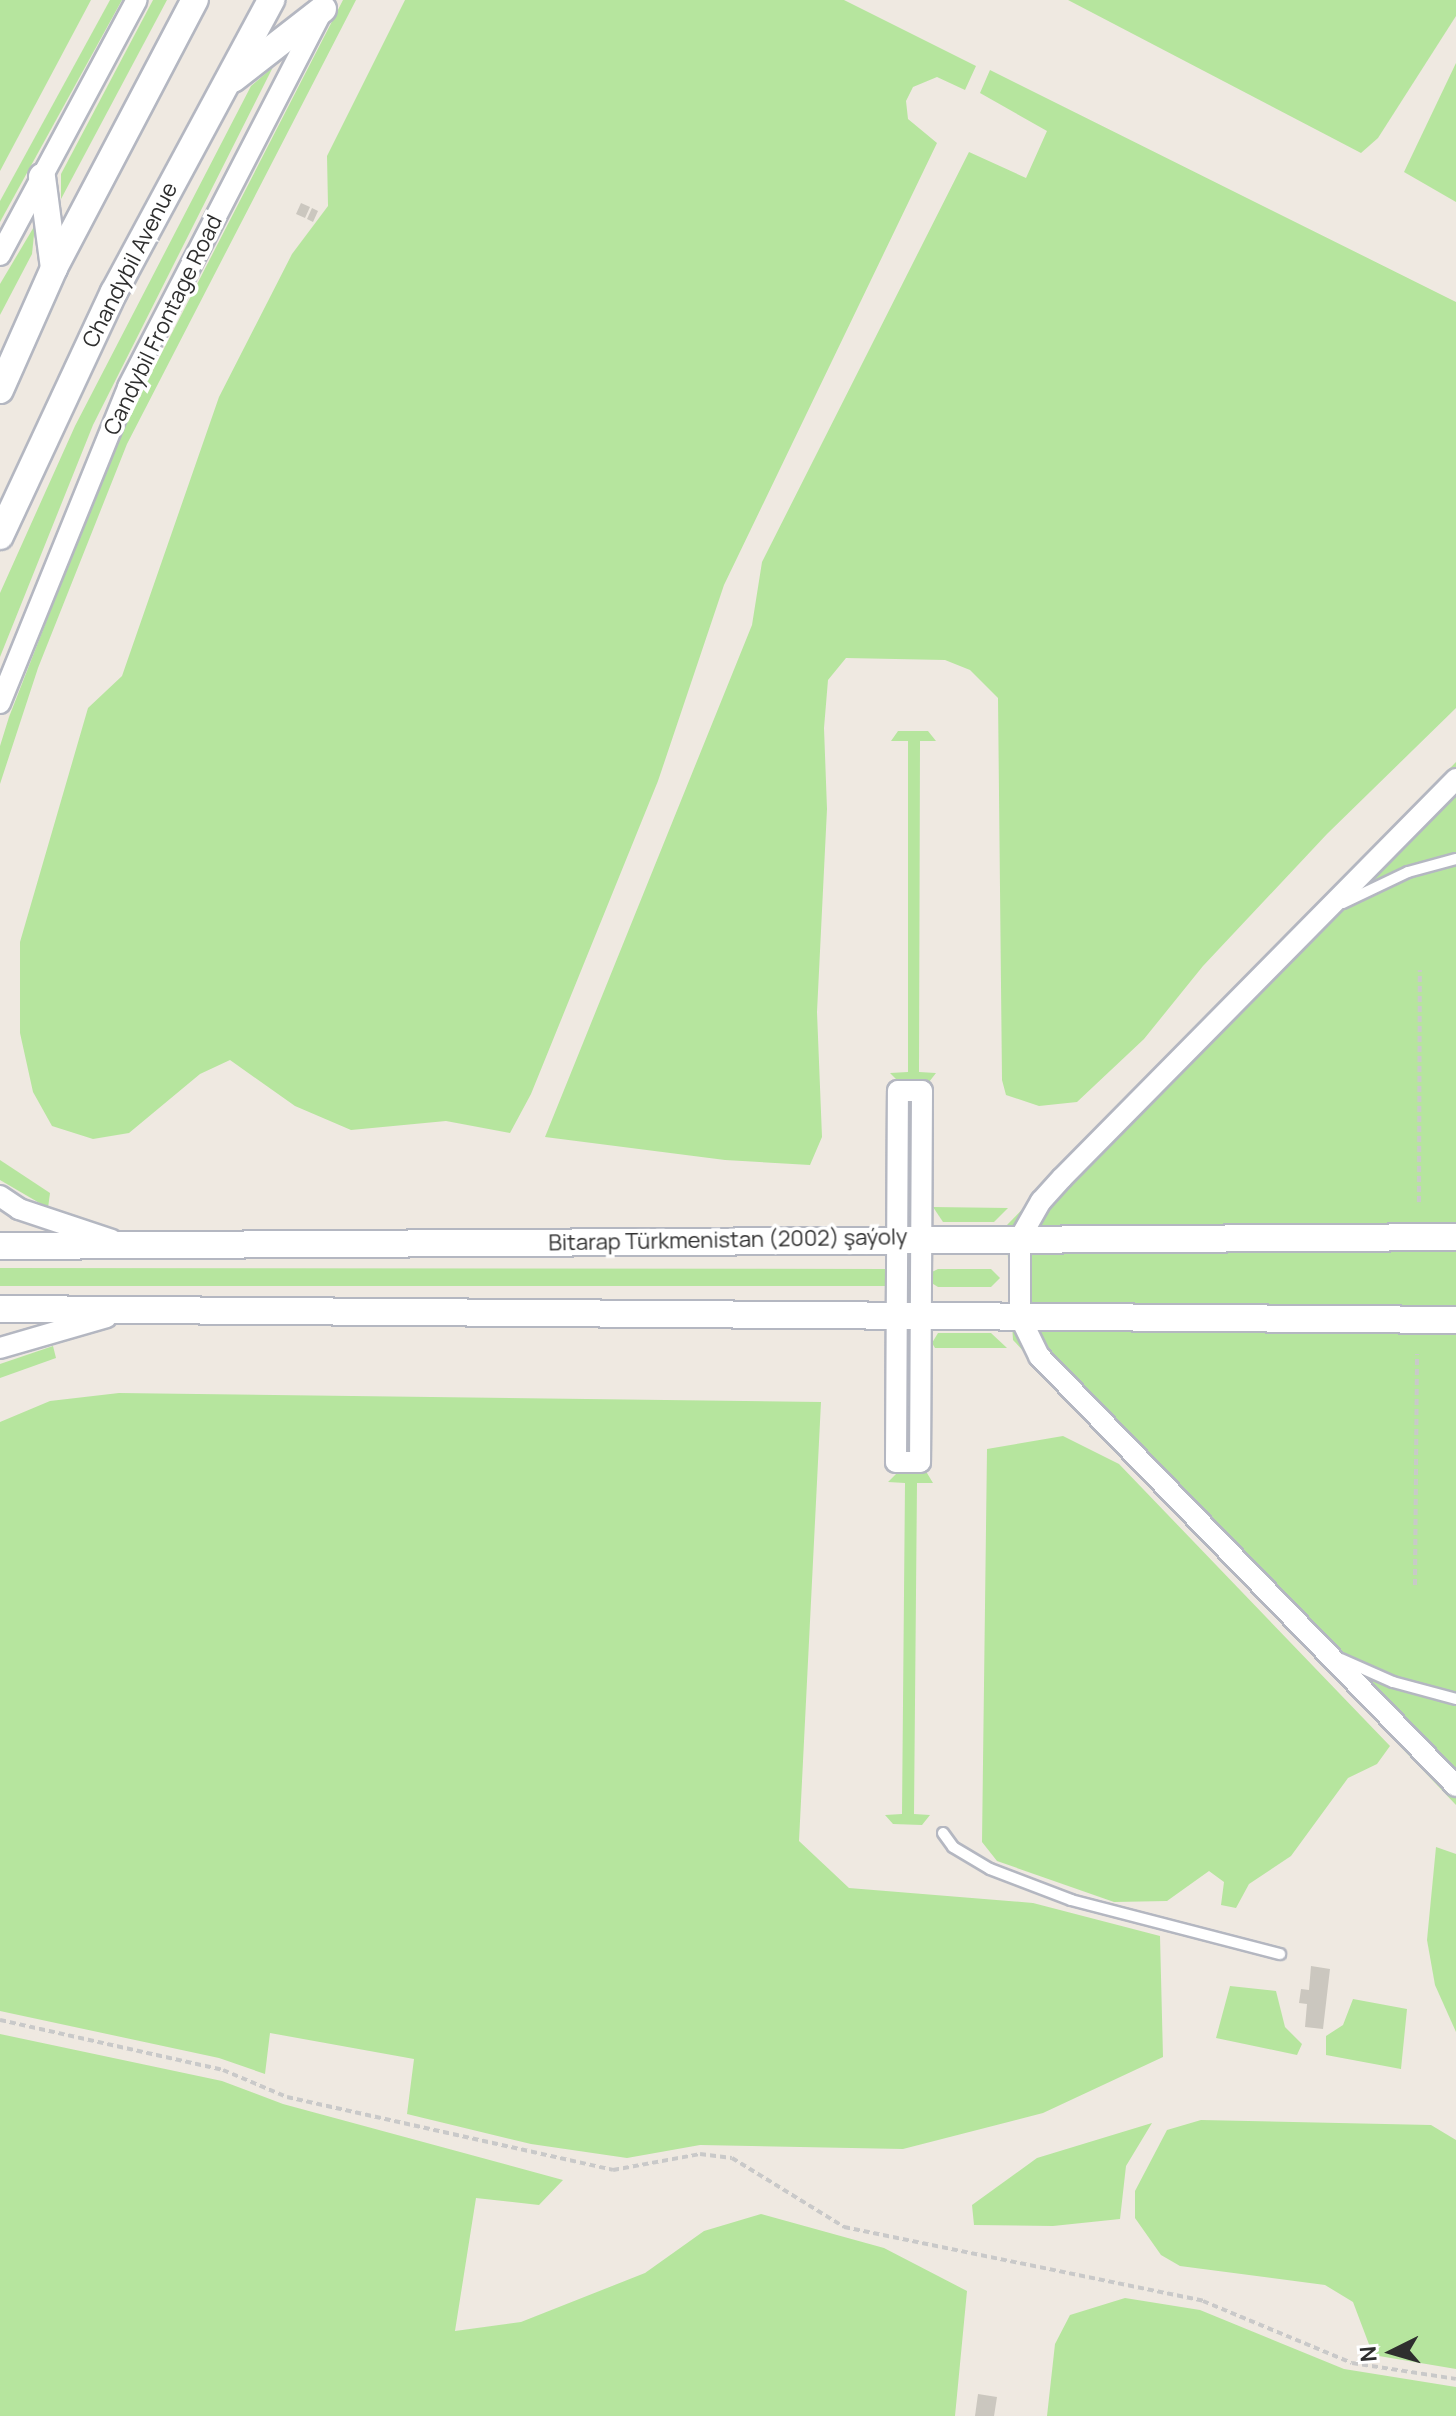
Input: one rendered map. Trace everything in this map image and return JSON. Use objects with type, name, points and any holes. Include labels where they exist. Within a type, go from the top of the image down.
[{"type":"street","points":[[0,255],[137,0]]},
{"type":"street","points":[[0,390],[54,268],[195,0]]},
{"type":"street","name":"Chandybil Avenue","points":[[0,536],[114,292],[271,0]]},
{"type":"street","points":[[226,83],[326,5]]},
{"type":"street","name":"Candybil Frontage Road","points":[[0,703],[128,387],[326,5]]},
{"type":"street","points":[[42,177],[54,268]]},
{"type":"street","points":[[1456,779],[1062,1178],[1020,1238],[1020,1317],[1039,1356],[1456,1786]]},
{"type":"street","points":[[908,1317],[920,1462],[896,1462],[908,1317],[909,1237],[922,1091],[898,1091],[909,1237]]},
{"type":"street","points":[[0,1196],[19,1209],[139,1249]]},
{"type":"street","name":"Bitarap Türkmenistan (2002) şaýoly","points":[[0,1246],[139,1249],[909,1237],[1456,1237]]},
{"type":"street","points":[[0,1309],[1456,1320]]},
{"type":"street","points":[[0,1348],[137,1309]]},
{"type":"lane","points":[[1319,918],[1366,889],[1456,859]]},
{"type":"lane","points":[[1330,1654],[1393,1682],[1456,1699]]},
{"type":"lane","points":[[943,1833],[953,1847],[990,1869],[1071,1900],[1280,1954]]},
{"type":"path","points":[[1419,1202],[1420,970]]},
{"type":"path","points":[[1415,1585],[1417,1354]]},
{"type":"path","points":[[0,2020],[223,2070],[287,2097],[613,2170],[700,2154],[732,2158],[844,2227],[1203,2301],[1352,2363],[1456,2379]]},
{"type":"green space","points":[[0,0],[91,0],[0,171]]},
{"type":"green space","points":[[110,0],[122,0],[0,222],[0,201]]},
{"type":"green space","points":[[153,0],[167,0],[61,199],[61,174]]},
{"type":"green space","points":[[343,0],[356,0],[127,444],[38,668],[0,784],[0,746],[9,717],[117,440]]},
{"type":"green space","points":[[405,0],[844,0],[976,66],[965,90],[937,77],[913,87],[906,101],[908,119],[937,143],[724,585],[658,781],[531,1094],[510,1133],[446,1121],[351,1130],[295,1106],[230,1060],[200,1074],[129,1133],[93,1139],[52,1126],[33,1092],[20,1033],[20,942],[88,708],[122,676],[219,397],[292,254],[328,206],[327,156]]},
{"type":"green space","points":[[1068,0],[1456,0],[1456,16],[1378,138],[1361,153]]},
{"type":"green space","points":[[1456,63],[1456,202],[1404,172]]},
{"type":"green space","points":[[273,67],[93,425],[0,657],[0,593],[75,426],[251,86]]},
{"type":"green space","points":[[990,70],[1456,302],[1456,708],[1327,834],[1203,966],[1144,1039],[1077,1102],[1039,1106],[1006,1095],[1002,1080],[998,698],[970,670],[945,660],[846,658],[828,680],[824,728],[827,809],[817,1012],[822,1137],[810,1165],[725,1160],[545,1137],[752,625],[762,562],[969,152],[1026,178],[1047,131],[980,93]]},
{"type":"green space","points":[[35,225],[32,254],[0,315],[0,284]]},
{"type":"green space","points":[[898,731],[928,731],[936,741],[920,741],[919,1072],[936,1073],[929,1082],[899,1082],[890,1073],[908,1072],[908,741],[891,741]]},
{"type":"green space","points":[[1456,762],[1456,1805],[1013,1340],[1006,1226]]},
{"type":"green space","points":[[0,1160],[50,1193],[48,1208],[0,1180]]},
{"type":"green space","points":[[933,1207],[1008,1208],[994,1222],[943,1222]]},
{"type":"green space","points":[[0,1268],[885,1269],[890,1270],[890,1286],[0,1286]]},
{"type":"green space","points":[[938,1269],[991,1269],[1000,1278],[991,1287],[938,1287],[930,1282],[930,1273]]},
{"type":"green space","points":[[938,1333],[991,1333],[1007,1348],[935,1348],[932,1343]]},
{"type":"green space","points":[[53,1346],[56,1358],[0,1378],[0,1364]]},
{"type":"green space","points":[[119,1393],[821,1402],[799,1841],[849,1888],[1033,1903],[1160,1936],[1163,2057],[1043,2113],[903,2149],[700,2145],[627,2158],[531,2144],[407,2114],[414,2059],[270,2033],[265,2074],[219,2058],[0,2011],[0,1422],[50,1401]]},
{"type":"green space","points":[[1063,1436],[1119,1464],[1390,1746],[1377,1764],[1348,1778],[1291,1856],[1249,1884],[1236,1908],[1221,1905],[1224,1882],[1209,1871],[1167,1901],[1114,1902],[997,1861],[982,1842],[987,1449]]},
{"type":"green space","points":[[897,1473],[927,1473],[933,1483],[917,1483],[914,1814],[930,1815],[922,1825],[893,1824],[885,1815],[902,1814],[905,1483],[888,1482]]},
{"type":"green space","points":[[1436,1847],[1456,1854],[1456,2032],[1435,1985],[1427,1940]]},
{"type":"green space","points":[[1230,1986],[1276,1991],[1285,2027],[1302,2044],[1297,2055],[1216,2038]]},
{"type":"green space","points":[[1353,1999],[1407,2009],[1401,2069],[1326,2055],[1326,2036],[1343,2025]]},
{"type":"green space","points":[[0,2034],[222,2081],[283,2104],[563,2180],[539,2205],[476,2198],[455,2331],[521,2322],[645,2273],[704,2231],[761,2214],[884,2248],[967,2291],[955,2416],[0,2416]]},
{"type":"green space","points":[[1201,2120],[1431,2125],[1456,2140],[1456,2369],[1373,2355],[1353,2302],[1325,2285],[1180,2266],[1161,2255],[1135,2218],[1135,2191],[1167,2130]]},
{"type":"green space","points":[[1152,2123],[1126,2166],[1120,2219],[1053,2226],[974,2225],[972,2205],[1037,2158]]},
{"type":"green space","points":[[1125,2298],[1200,2310],[1344,2369],[1456,2387],[1456,2416],[1047,2416],[1055,2344],[1070,2315]]},
{"type":"building","points":[[301,203],[310,207],[305,218],[296,214]]},
{"type":"building","points":[[312,208],[318,211],[313,222],[307,219]]},
{"type":"building","points":[[1311,1966],[1330,1969],[1323,2029],[1305,2027],[1307,2004],[1299,2003],[1301,1989],[1309,1990]]},
{"type":"building","points":[[978,2394],[997,2397],[994,2416],[975,2416]]}]
